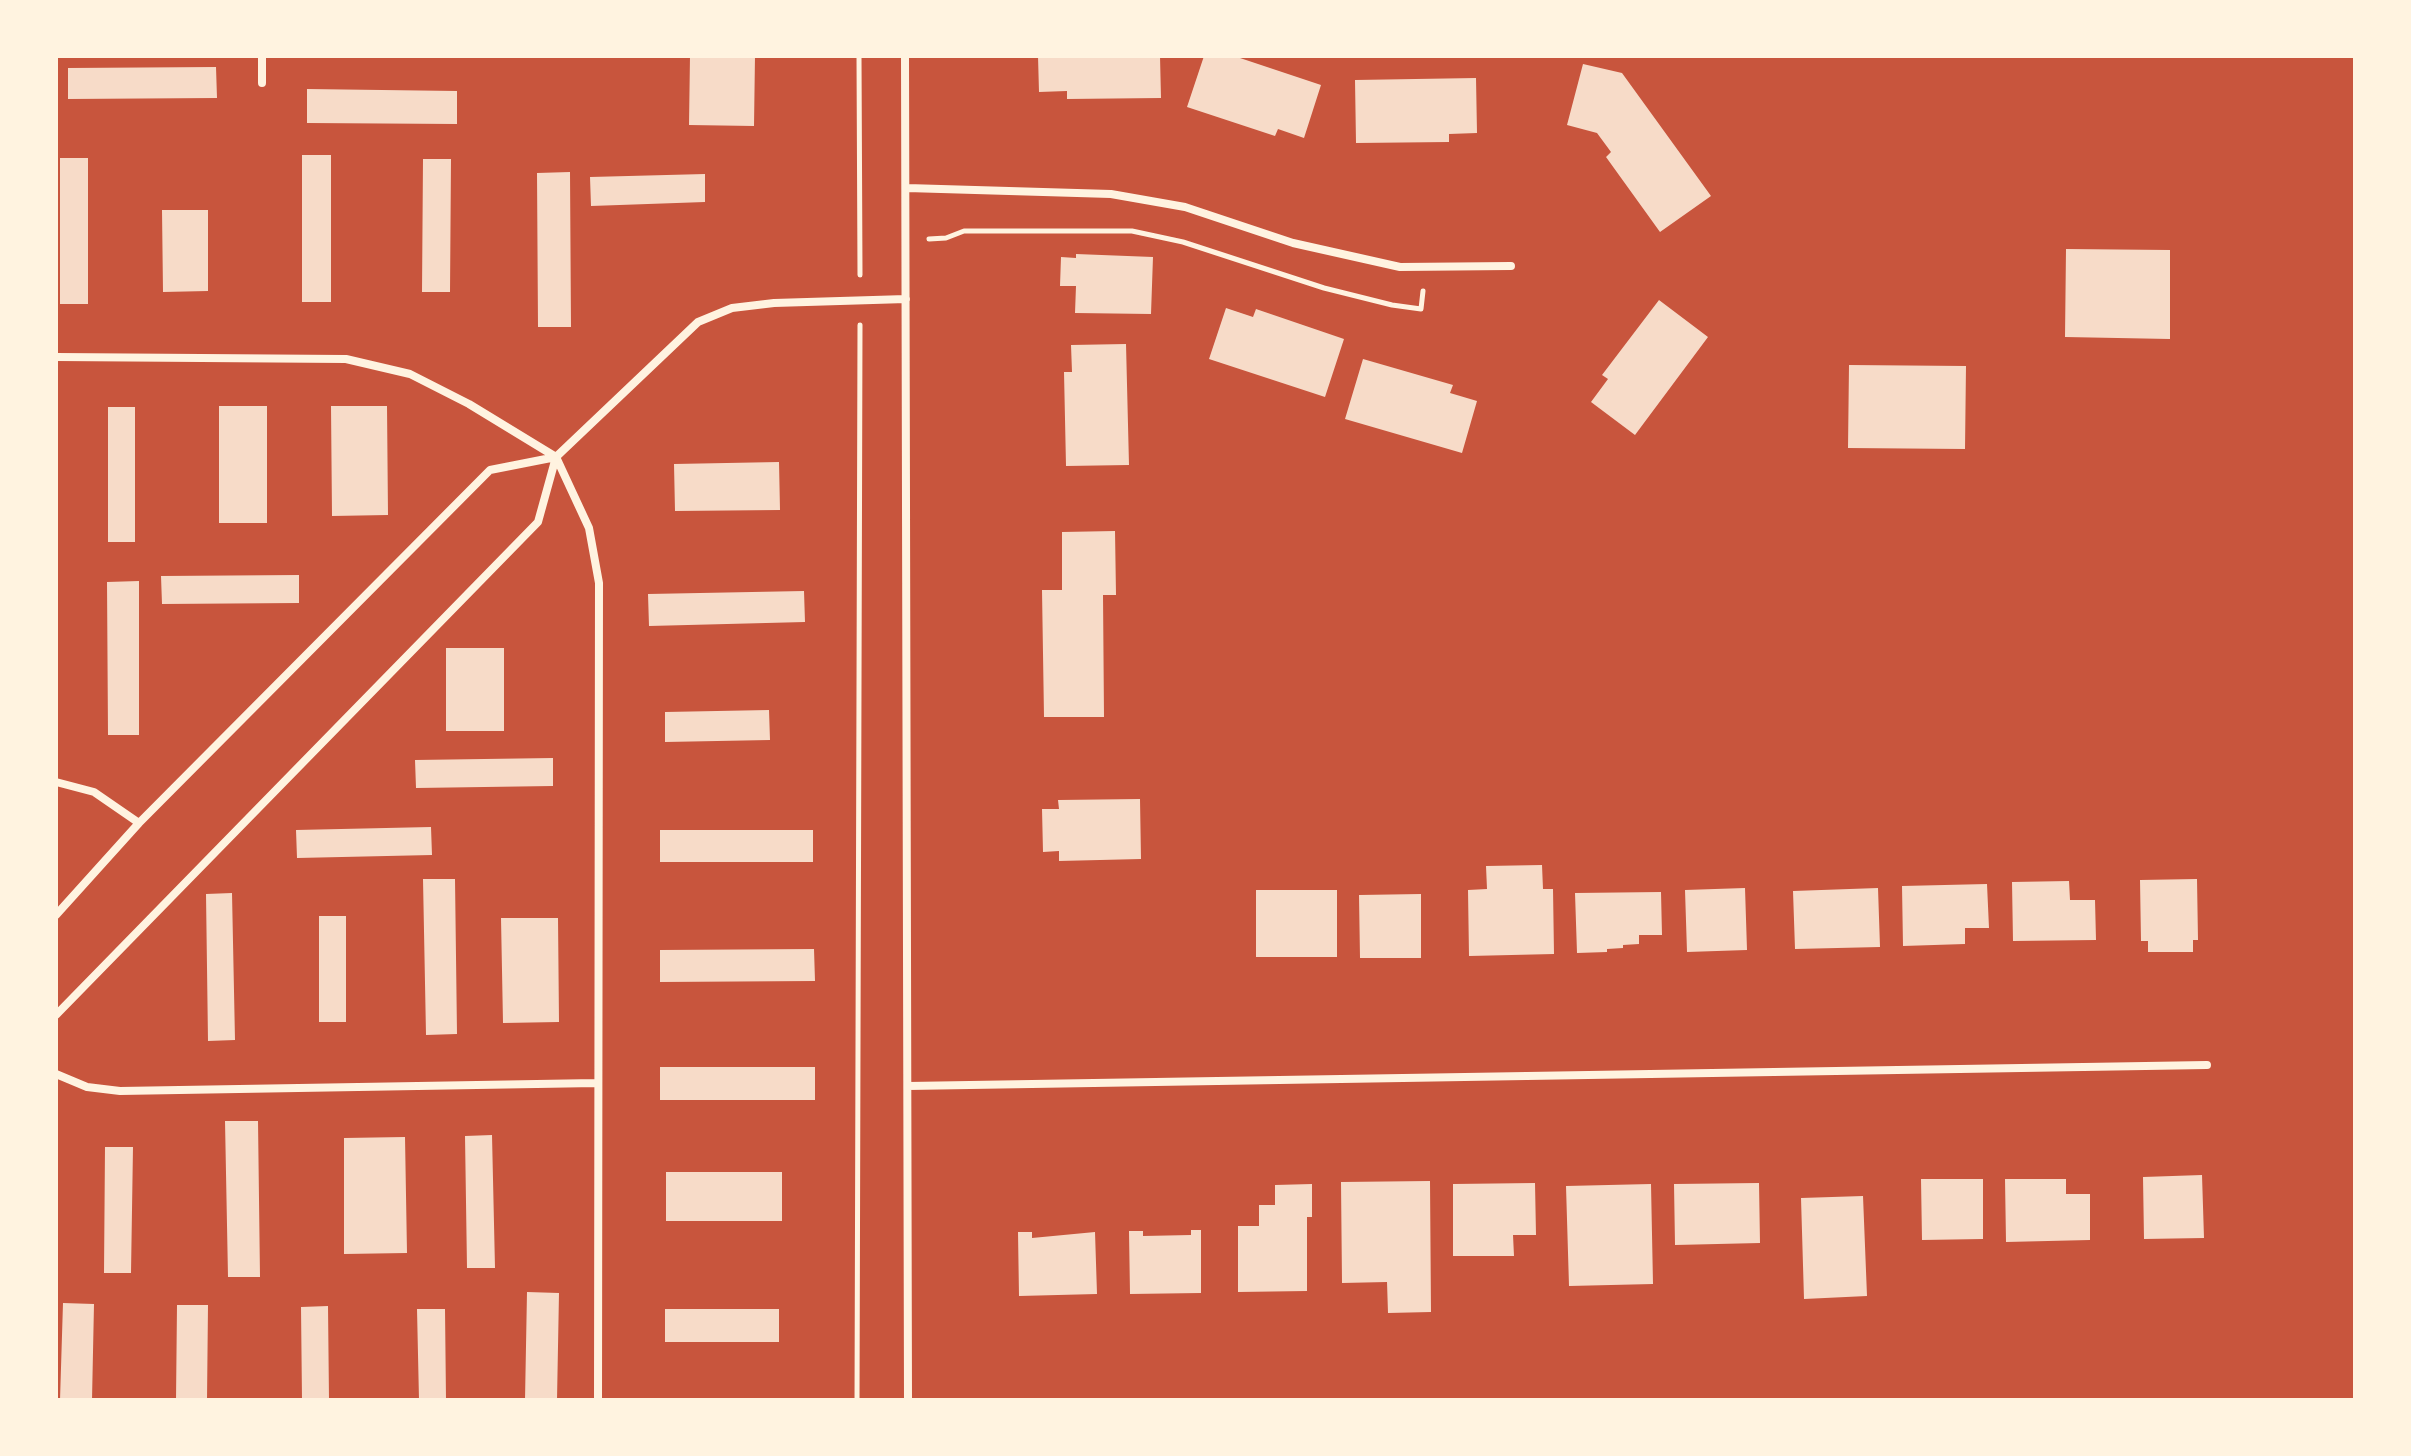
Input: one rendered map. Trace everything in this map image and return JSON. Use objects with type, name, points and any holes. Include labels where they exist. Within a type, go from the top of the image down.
[{"type":"street","points":[[262,56],[262,83]]},
{"type":"street","points":[[905,56],[908,1400]]},
{"type":"street","points":[[907,188],[1111,194],[1185,207],[1293,243],[1400,267],[1511,266]]},
{"type":"street","points":[[56,1015],[538,522],[556,457],[698,322],[732,308],[906,299]]},
{"type":"street","points":[[56,357],[346,359],[410,374],[469,404],[556,457],[589,528],[599,583],[598,1400]]},
{"type":"street","points":[[56,915],[139,823],[490,470],[556,457]]},
{"type":"street","points":[[56,782],[94,792],[139,823]]},
{"type":"street","points":[[908,1086],[2207,1065]]},
{"type":"street","points":[[56,1074],[87,1087],[120,1091],[596,1083]]},
{"type":"path","points":[[857,1400],[859,56]]},
{"type":"path","points":[[906,240],[946,238],[964,231],[1132,231],[1183,242],[1324,288],[1421,309],[1427,267]]},
{"type":"building","points":[[690,56],[755,56],[754,126],[689,125]]},
{"type":"building","points":[[1038,56],[1160,56],[1161,98],[1067,99],[1067,91],[1039,92]]},
{"type":"building","points":[[1204,56],[1234,56],[1321,85],[1304,138],[1278,129],[1275,136],[1187,107]]},
{"type":"building","points":[[1583,64],[1622,73],[1711,196],[1660,232],[1606,157],[1611,152],[1597,133],[1567,125]]},
{"type":"building","points":[[216,67],[217,98],[68,99],[68,68]]},
{"type":"building","points":[[1476,78],[1477,133],[1449,134],[1449,142],[1356,143],[1355,80]]},
{"type":"building","points":[[307,89],[457,91],[457,124],[307,123]]},
{"type":"building","points":[[302,155],[331,155],[331,302],[302,302]]},
{"type":"building","points":[[60,158],[88,158],[88,304],[60,304]]},
{"type":"building","points":[[423,159],[451,159],[450,292],[422,292]]},
{"type":"building","points":[[570,172],[571,327],[538,327],[537,173]]},
{"type":"building","points":[[705,174],[705,202],[591,206],[590,177]]},
{"type":"building","points":[[162,210],[208,210],[208,291],[163,292]]},
{"type":"building","points":[[2066,249],[2170,250],[2170,339],[2065,337]]},
{"type":"building","points":[[1076,254],[1153,257],[1151,314],[1075,313],[1076,286],[1060,286],[1061,257],[1076,258]]},
{"type":"building","points":[[1659,300],[1708,337],[1635,435],[1591,402],[1608,379],[1602,375]]},
{"type":"building","points":[[1226,308],[1253,317],[1256,309],[1344,339],[1325,397],[1209,359]]},
{"type":"building","points":[[1126,344],[1129,465],[1066,466],[1064,372],[1072,372],[1071,345]]},
{"type":"building","points":[[1363,359],[1453,385],[1450,393],[1477,401],[1462,453],[1345,419]]},
{"type":"building","points":[[1849,365],[1966,366],[1965,449],[1848,448]]},
{"type":"building","points":[[219,406],[267,406],[267,523],[219,523]]},
{"type":"building","points":[[331,406],[387,406],[388,515],[332,516]]},
{"type":"building","points":[[108,407],[135,407],[135,542],[108,542]]},
{"type":"building","points":[[779,462],[780,510],[675,511],[674,464]]},
{"type":"building","points":[[1115,531],[1116,595],[1103,595],[1104,717],[1044,717],[1042,590],[1062,590],[1062,532]]},
{"type":"building","points":[[299,575],[299,603],[162,604],[161,576]]},
{"type":"building","points":[[139,581],[139,735],[108,735],[107,582]]},
{"type":"building","points":[[804,591],[805,622],[649,626],[648,594]]},
{"type":"building","points":[[446,648],[504,648],[504,731],[446,731]]},
{"type":"building","points":[[769,710],[770,740],[665,742],[665,712]]},
{"type":"building","points":[[553,758],[553,786],[416,788],[415,760]]},
{"type":"building","points":[[1140,799],[1141,859],[1059,861],[1059,851],[1043,852],[1042,809],[1059,809],[1058,800]]},
{"type":"building","points":[[431,827],[432,855],[297,858],[296,830]]},
{"type":"building","points":[[660,830],[813,830],[813,862],[660,862]]},
{"type":"building","points":[[1542,865],[1543,889],[1553,889],[1554,954],[1469,956],[1468,890],[1487,889],[1486,866]]},
{"type":"building","points":[[423,879],[455,879],[457,1034],[426,1035]]},
{"type":"building","points":[[2197,879],[2198,940],[2193,940],[2193,952],[2148,952],[2148,941],[2141,941],[2140,880]]},
{"type":"building","points":[[2069,881],[2070,900],[2095,900],[2096,940],[2013,941],[2012,882]]},
{"type":"building","points":[[1987,884],[1989,928],[1965,928],[1965,944],[1903,946],[1902,886]]},
{"type":"building","points":[[1745,888],[1747,950],[1687,952],[1685,890]]},
{"type":"building","points":[[1878,888],[1880,947],[1795,949],[1793,891]]},
{"type":"building","points":[[1256,890],[1337,890],[1337,957],[1256,957]]},
{"type":"building","points":[[1661,892],[1662,935],[1639,935],[1639,944],[1607,949],[1607,952],[1577,953],[1575,893]]},
{"type":"building","points":[[232,893],[235,1040],[208,1041],[206,894]]},
{"type":"building","points":[[1421,894],[1421,958],[1360,958],[1359,895]]},
{"type":"building","points":[[319,916],[346,916],[346,1022],[319,1022]]},
{"type":"building","points":[[501,918],[558,918],[559,1022],[503,1023]]},
{"type":"building","points":[[814,949],[815,981],[660,982],[660,950]]},
{"type":"building","points":[[660,1067],[815,1067],[815,1100],[660,1100]]},
{"type":"building","points":[[225,1121],[258,1121],[260,1277],[228,1277]]},
{"type":"building","points":[[492,1135],[495,1268],[467,1268],[465,1136]]},
{"type":"building","points":[[405,1137],[407,1253],[344,1254],[344,1138]]},
{"type":"building","points":[[105,1147],[133,1147],[131,1273],[104,1273]]},
{"type":"building","points":[[666,1172],[782,1172],[782,1221],[666,1221]]},
{"type":"building","points":[[2202,1175],[2204,1238],[2144,1239],[2143,1177]]},
{"type":"building","points":[[1921,1179],[1983,1179],[1983,1239],[1922,1240]]},
{"type":"building","points":[[2005,1179],[2066,1179],[2066,1194],[2090,1194],[2090,1240],[2006,1242]]},
{"type":"building","points":[[1430,1181],[1431,1312],[1388,1313],[1387,1282],[1342,1283],[1341,1182]]},
{"type":"building","points":[[1535,1183],[1536,1235],[1513,1235],[1514,1256],[1453,1256],[1453,1184]]},
{"type":"building","points":[[1759,1183],[1760,1243],[1675,1245],[1674,1184]]},
{"type":"building","points":[[1312,1184],[1312,1217],[1307,1217],[1307,1291],[1238,1292],[1238,1226],[1259,1226],[1259,1205],[1275,1205],[1275,1185]]},
{"type":"building","points":[[1651,1184],[1653,1284],[1569,1286],[1566,1186]]},
{"type":"building","points":[[1863,1196],[1867,1296],[1804,1299],[1801,1198]]},
{"type":"building","points":[[1191,1230],[1201,1230],[1201,1293],[1130,1294],[1129,1231],[1143,1231],[1143,1236],[1191,1235]]},
{"type":"building","points":[[1018,1232],[1032,1232],[1032,1238],[1095,1232],[1097,1294],[1019,1296]]},
{"type":"building","points":[[527,1292],[559,1293],[557,1400],[525,1400]]},
{"type":"building","points":[[63,1303],[94,1304],[92,1400],[60,1400]]},
{"type":"building","points":[[177,1305],[208,1305],[207,1400],[176,1400]]},
{"type":"building","points":[[328,1306],[329,1400],[302,1400],[301,1307]]},
{"type":"building","points":[[417,1309],[445,1309],[446,1400],[419,1400]]},
{"type":"building","points":[[665,1309],[779,1309],[779,1342],[665,1342]]}]
